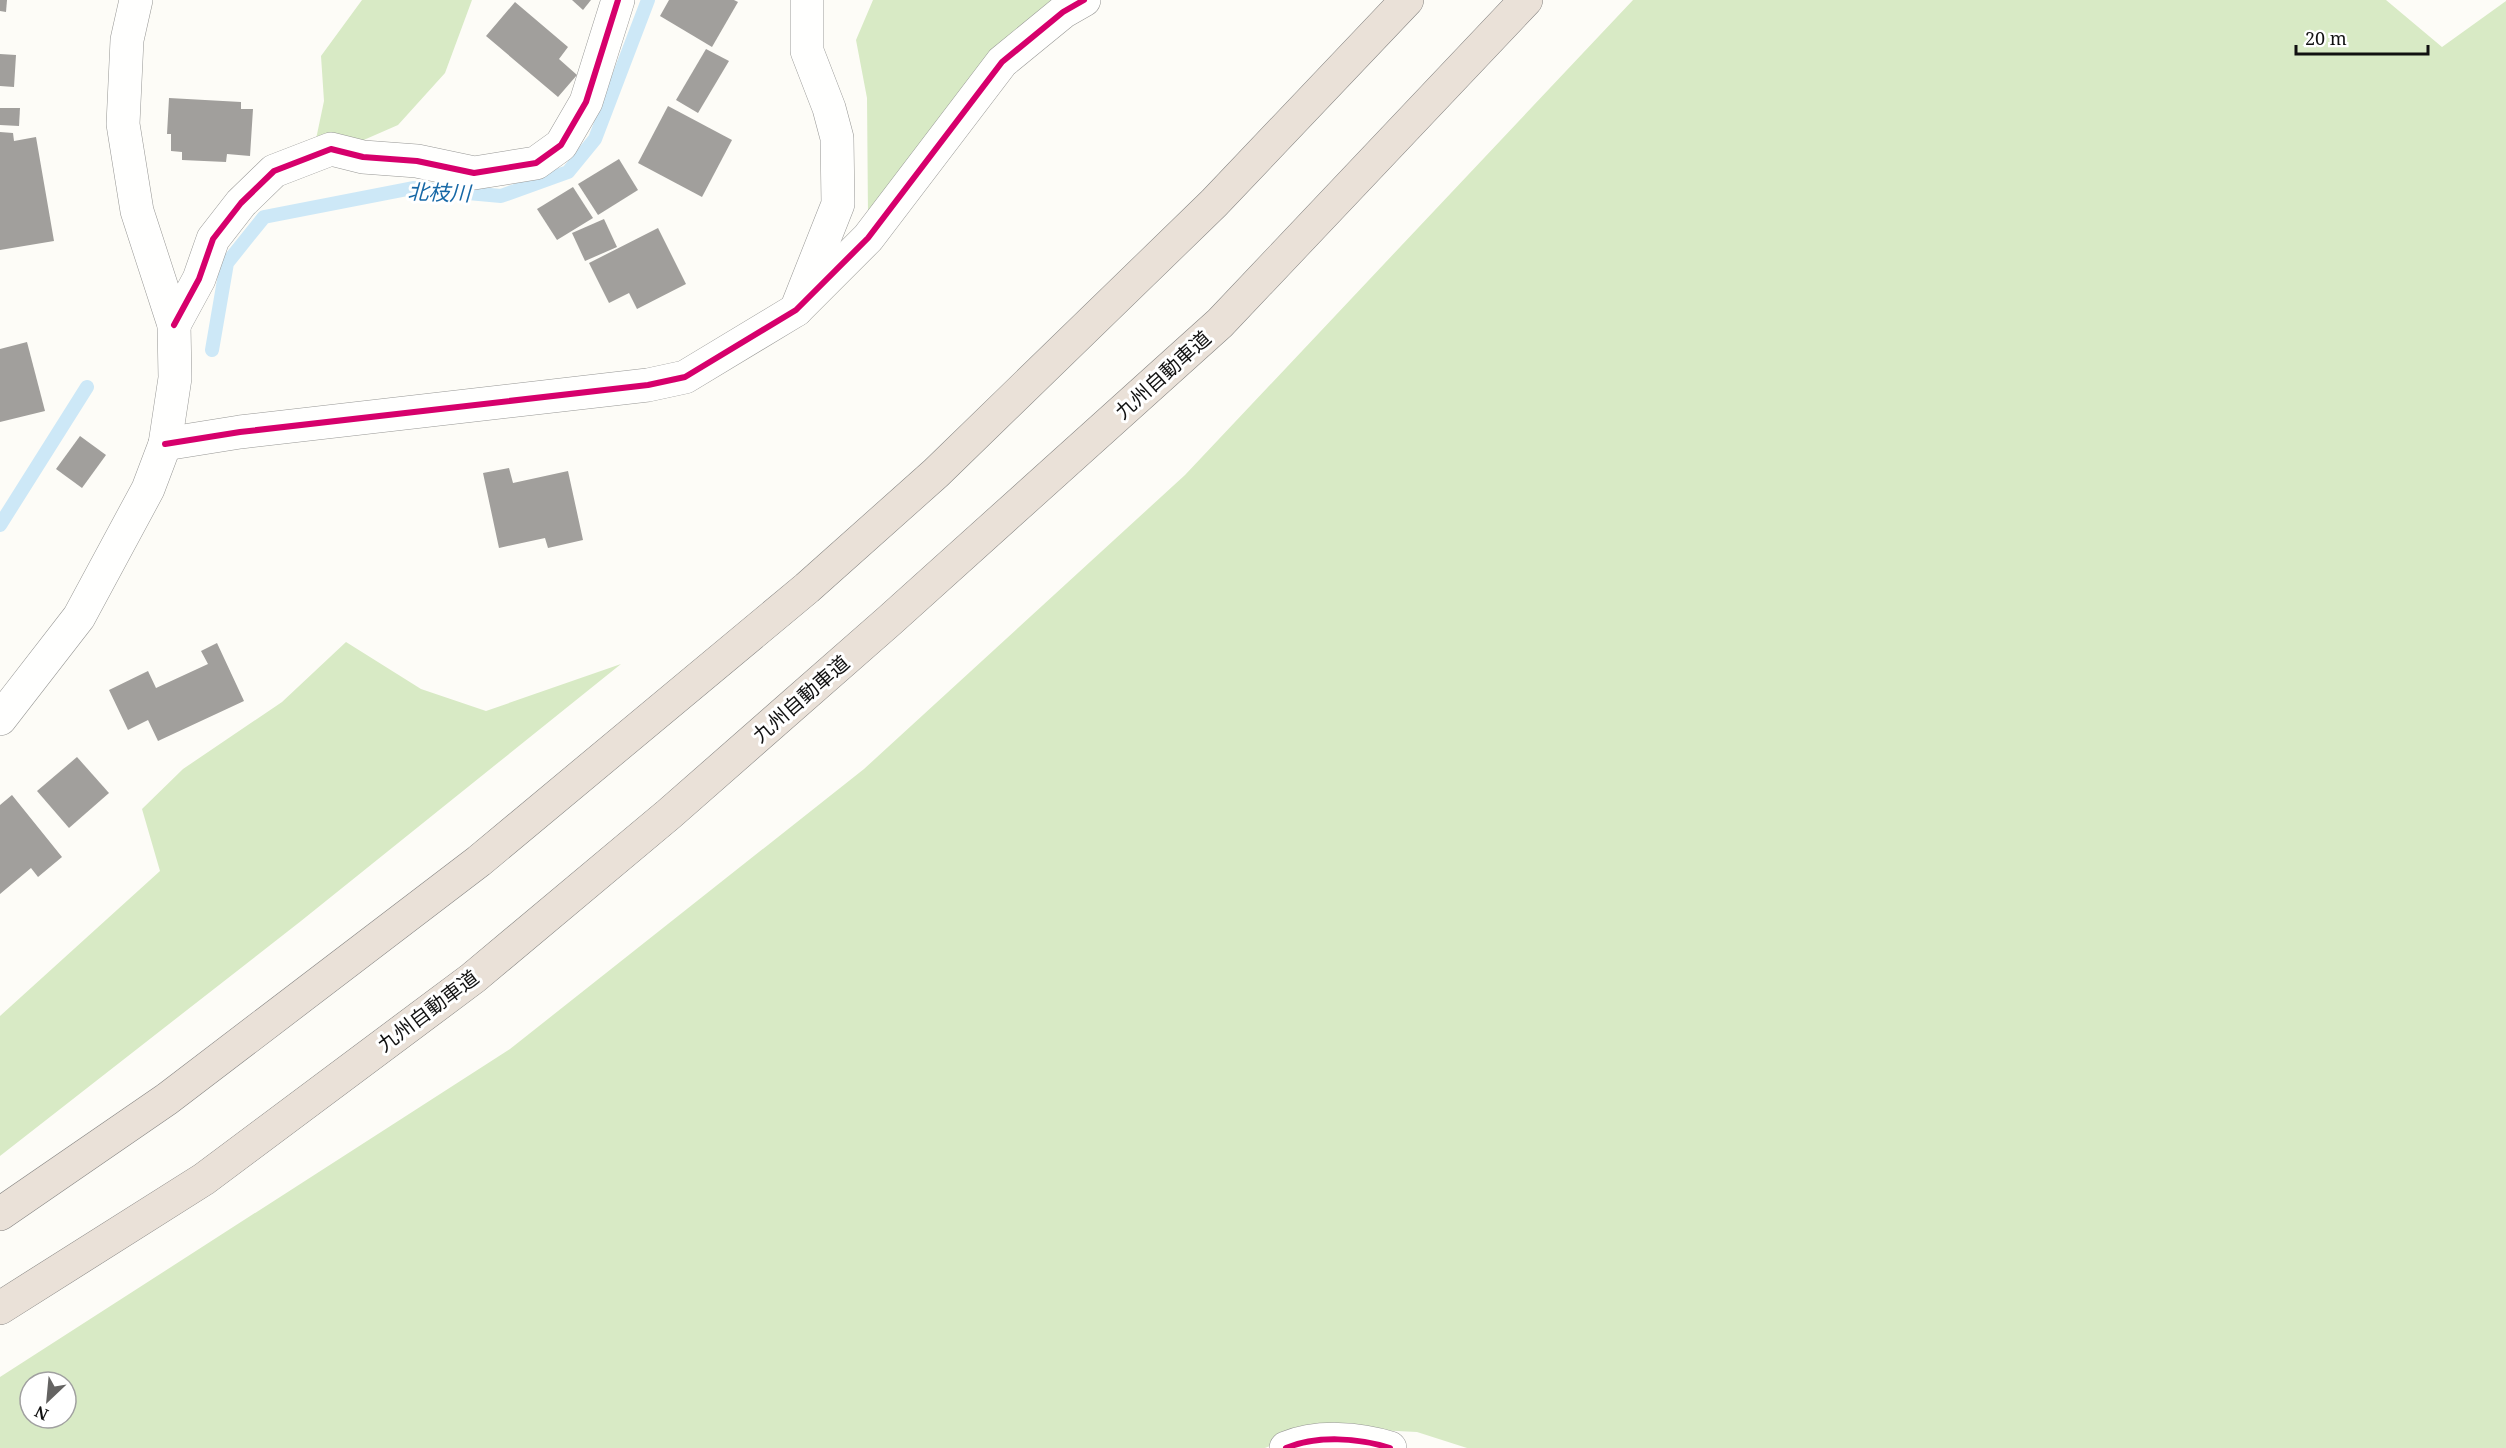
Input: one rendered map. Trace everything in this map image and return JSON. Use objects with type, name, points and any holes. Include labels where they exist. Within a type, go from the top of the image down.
[{"type":"highway","points":[[0,1214],[167,1099],[479,861],[807,588],[936,473],[1214,203],[1407,0]]},
{"type":"highway","name":"九州自動車道","points":[[0,1308],[204,1179],[473,978],[669,814],[889,621],[1220,323],[1526,0]]},
{"type":"street","points":[[0,719],[79,617],[148,489],[165,444],[176,378],[174,325],[137,211],[123,124],[127,40],[136,0]]},
{"type":"street","points":[[174,325],[199,279],[213,239],[242,203],[274,171],[331,150],[363,157],[417,161],[474,173],[536,163],[561,146],[586,102],[618,0]]},
{"type":"street","points":[[796,309],[838,204],[837,138],[829,108],[807,51],[807,0]]},
{"type":"street","points":[[165,444],[240,432],[648,386],[685,377],[796,309],[868,238],[1002,62],[1063,12],[1084,0]]},
{"type":"street","points":[[1286,1448],[1301,1442],[1365,1440],[1390,1448]]},
{"type":"green space","points":[[362,0],[472,0],[445,73],[398,125],[311,163],[324,101],[321,56]]},
{"type":"green space","points":[[873,0],[1060,0],[868,217],[867,98],[856,40]]},
{"type":"green space","points":[[1633,0],[2386,0],[2442,47],[2506,1],[2506,1448],[1467,1448],[1417,1432],[1317,1427],[1265,1448],[0,1448],[0,1377],[510,1049],[864,769],[1185,475]]},
{"type":"green space","points":[[346,642],[421,689],[486,711],[621,664],[301,921],[0,1156],[0,1016],[160,871],[142,809],[183,769],[282,702]]},
{"type":"building","points":[[0,0],[7,0],[6,12],[0,11]]},
{"type":"building","points":[[572,0],[591,0],[583,10]]},
{"type":"building","points":[[669,0],[734,0],[738,2],[712,47],[660,16]]},
{"type":"building","points":[[515,2],[568,47],[559,59],[577,75],[558,97],[486,36]]},
{"type":"building","points":[[706,49],[729,61],[698,113],[676,100]]},
{"type":"building","points":[[0,54],[16,55],[14,87],[0,86]]},
{"type":"building","points":[[169,98],[241,102],[241,109],[253,109],[250,156],[227,154],[226,162],[182,160],[182,152],[171,151],[171,134],[167,134]]},
{"type":"building","points":[[668,106],[732,140],[702,197],[638,163]]},
{"type":"building","points":[[0,108],[20,108],[19,126],[0,125]]},
{"type":"building","points":[[0,132],[13,133],[14,141],[36,137],[54,241],[0,250]]},
{"type":"building","points":[[619,159],[638,190],[598,215],[578,184]]},
{"type":"building","points":[[573,187],[593,218],[557,240],[537,209]]},
{"type":"building","points":[[604,219],[617,247],[585,261],[572,233]]},
{"type":"building","points":[[658,228],[686,284],[637,309],[629,293],[609,303],[589,263]]},
{"type":"building","points":[[27,342],[45,411],[0,422],[0,349]]},
{"type":"building","points":[[80,436],[106,455],[82,488],[56,469]]},
{"type":"building","points":[[509,468],[513,483],[568,471],[583,540],[548,548],[545,538],[499,548],[483,473]]},
{"type":"building","points":[[217,643],[244,701],[158,741],[148,720],[128,730],[109,690],[148,671],[156,688],[208,664],[201,651]]},
{"type":"building","points":[[77,757],[109,793],[69,828],[37,791]]},
{"type":"building","points":[[12,795],[62,857],[38,877],[31,868],[0,894],[0,805]]},
{"type":"waterway","name":"北枝川","points":[[212,350],[227,263],[264,217],[413,188],[501,196],[568,172],[595,139],[648,0]]},
{"type":"waterway","name":"北枝川","points":[[0,525],[87,387]]},
{"type":"cycle path","points":[[174,325],[199,279],[213,239],[241,203],[274,171],[331,149],[363,157],[417,161],[474,173],[536,163],[561,145],[586,102],[618,0]]},
{"type":"cycle path","points":[[165,444],[240,432],[648,385],[685,377],[796,310],[868,238],[1002,62],[1063,12],[1084,0]]},
{"type":"cycle path","points":[[1286,1448],[1311,1441],[1338,1439],[1390,1448]]}]
